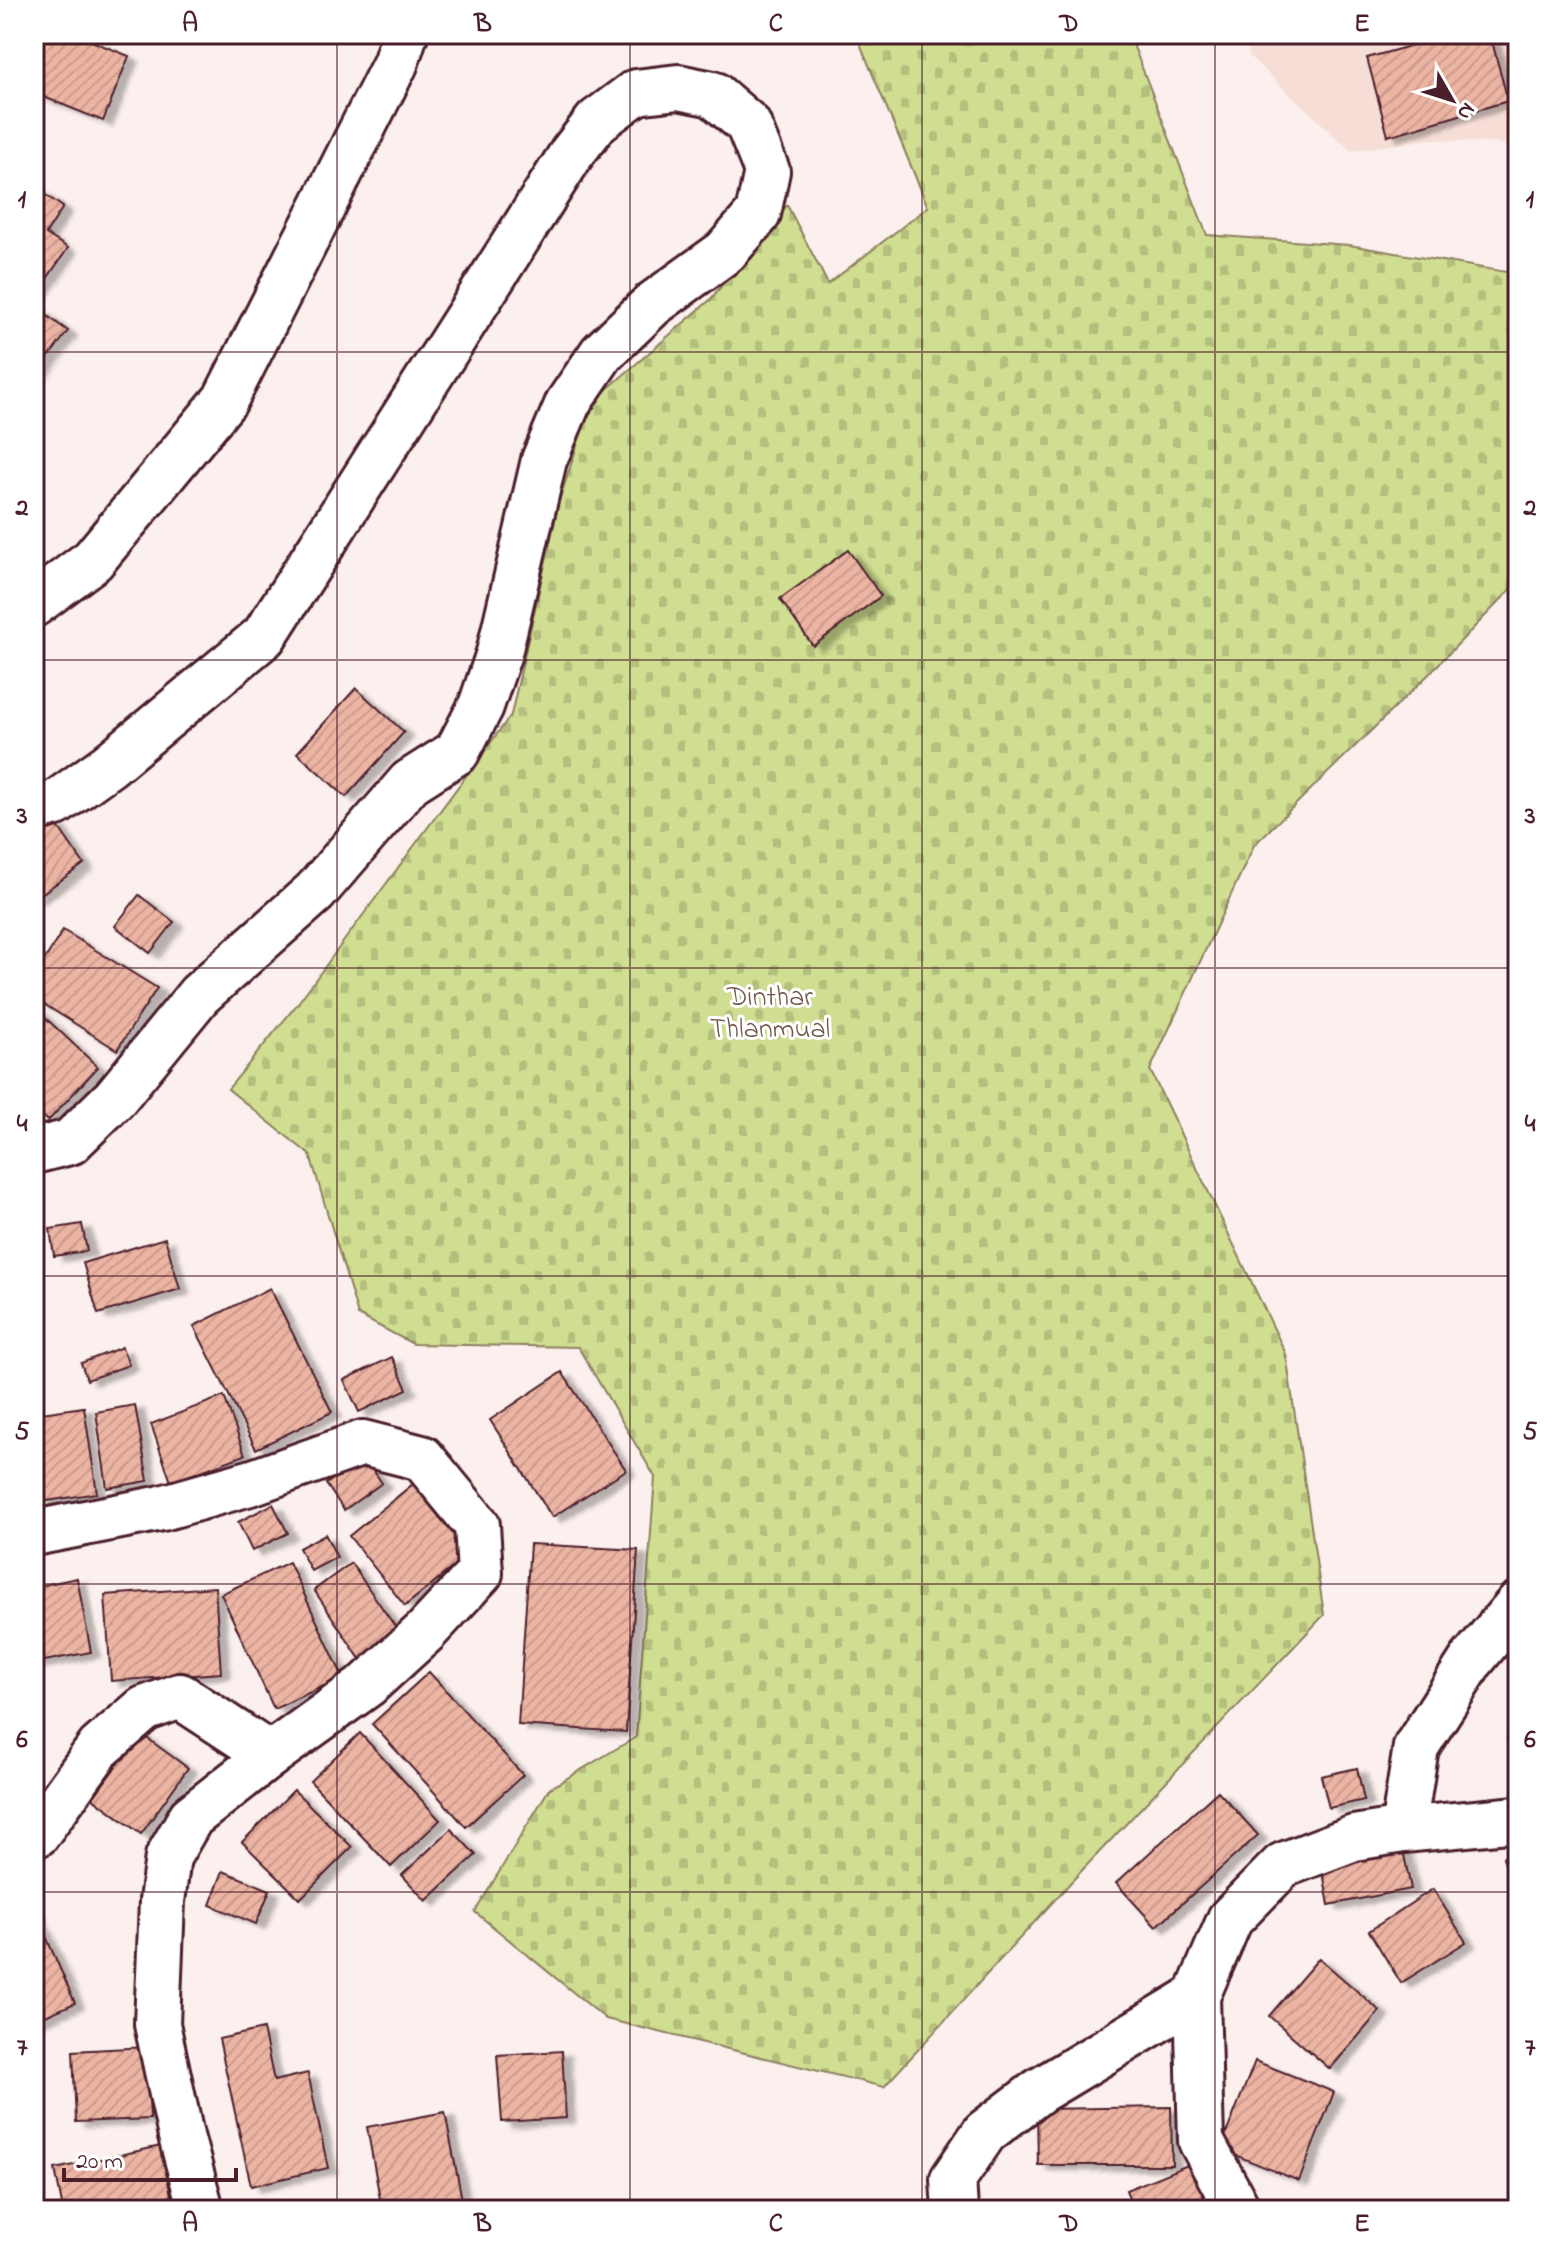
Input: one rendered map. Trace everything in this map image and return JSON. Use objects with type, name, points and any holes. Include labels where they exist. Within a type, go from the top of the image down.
[{"type":"street","points":[[34,604],[93,560],[225,400],[395,64],[405,34]]},
{"type":"street","points":[[34,809],[56,803],[109,765],[264,636],[572,153],[597,121],[636,92],[678,87],[713,94],[748,124],[767,171],[758,214],[725,252],[653,304],[602,353],[568,403],[544,460],[499,653],[481,706],[457,752],[410,782],[315,892],[199,995],[115,1098],[70,1142],[34,1151]]},
{"type":"street","points":[[34,1533],[162,1508],[253,1482],[363,1443],[422,1458],[477,1525],[480,1573],[425,1632],[367,1685],[191,1817],[168,1857],[162,1901],[157,2024],[181,2136],[201,2210]]},
{"type":"street","points":[[1403,1830],[1416,1747],[1471,1661],[1518,1604]]},
{"type":"street","points":[[34,1833],[37,1834],[99,1748],[144,1709],[180,1696],[270,1755]]},
{"type":"street","points":[[1238,2210],[1201,2141],[1197,1996],[1230,1919],[1283,1865],[1354,1838],[1518,1819]]},
{"type":"street","points":[[955,2210],[953,2179],[985,2132],[1039,2091],[1197,1996]]},
{"type":"shaded area","points":[[1245,34],[1518,34],[1518,145],[1429,139],[1351,151],[1249,56]]},
{"type":"green space","name":"Dinthar Thlanmual","points":[[856,34],[1129,34],[1207,235],[1349,245],[1518,274],[1518,582],[1254,845],[1150,1070],[1286,1354],[1324,1615],[1071,1882],[884,2087],[606,2019],[475,1912],[549,1789],[636,1737],[655,1477],[578,1347],[413,1344],[358,1315],[310,1155],[228,1089],[295,1007],[511,715],[560,498],[591,403],[710,300],[787,205],[828,284],[928,207]]},
{"type":"building","points":[[34,34],[74,34],[129,56],[103,121],[34,93]]},
{"type":"building","points":[[1453,34],[1490,34],[1508,101],[1388,136],[1367,58]]},
{"type":"building","points":[[34,187],[63,207],[46,234],[68,248],[37,293],[34,291]]},
{"type":"building","points":[[34,306],[68,331],[34,377]]},
{"type":"building","points":[[848,550],[881,596],[813,646],[780,599]]},
{"type":"building","points":[[356,688],[404,732],[346,797],[297,753]]},
{"type":"building","points":[[55,822],[84,864],[34,899],[34,836]]},
{"type":"building","points":[[139,895],[174,922],[150,953],[115,926]]},
{"type":"building","points":[[63,930],[157,988],[117,1050],[34,998],[34,977]]},
{"type":"building","points":[[35,1008],[98,1067],[48,1121],[34,1107],[34,1072],[40,1066],[34,1061]]},
{"type":"building","points":[[82,1224],[87,1251],[54,1256],[50,1229]]},
{"type":"building","points":[[165,1238],[180,1289],[98,1314],[83,1263]]},
{"type":"building","points":[[270,1288],[332,1412],[256,1449],[194,1326]]},
{"type":"building","points":[[122,1347],[129,1365],[87,1380],[81,1363]]},
{"type":"building","points":[[392,1357],[407,1389],[359,1412],[344,1380]]},
{"type":"building","points":[[562,1372],[626,1470],[552,1517],[490,1420]]},
{"type":"building","points":[[224,1396],[245,1455],[171,1482],[151,1424]]},
{"type":"building","points":[[135,1405],[148,1481],[107,1488],[96,1412]]},
{"type":"building","points":[[84,1407],[97,1493],[41,1502],[34,1458],[34,1414]]},
{"type":"building","points":[[364,1457],[382,1483],[344,1510],[326,1484]]},
{"type":"building","points":[[413,1484],[469,1554],[405,1606],[349,1536]]},
{"type":"building","points":[[273,1504],[288,1533],[252,1551],[238,1522]]},
{"type":"building","points":[[325,1534],[337,1557],[311,1571],[299,1548]]},
{"type":"building","points":[[530,1544],[638,1550],[626,1732],[518,1725]]},
{"type":"building","points":[[289,1562],[343,1677],[274,1709],[221,1594]]},
{"type":"building","points":[[351,1563],[401,1635],[362,1662],[314,1590]]},
{"type":"building","points":[[77,1578],[91,1652],[34,1663],[34,1587]]},
{"type":"building","points":[[215,1587],[221,1673],[111,1681],[105,1595]]},
{"type":"building","points":[[429,1672],[523,1775],[466,1827],[372,1724]]},
{"type":"building","points":[[1518,1722],[1518,1746],[1507,1739]]},
{"type":"building","points":[[140,1733],[188,1768],[141,1834],[93,1798]]},
{"type":"building","points":[[360,1733],[440,1820],[391,1867],[310,1781]]},
{"type":"building","points":[[1357,1768],[1364,1800],[1329,1808],[1321,1776]]},
{"type":"building","points":[[294,1790],[352,1847],[300,1899],[242,1842]]},
{"type":"building","points":[[1218,1791],[1258,1835],[1156,1927],[1116,1883]]},
{"type":"building","points":[[451,1829],[476,1855],[426,1901],[402,1875]]},
{"type":"building","points":[[1402,1845],[1411,1889],[1329,1905],[1321,1861]]},
{"type":"building","points":[[1518,1853],[1518,1913],[1503,1857]]},
{"type":"building","points":[[223,1871],[270,1890],[256,1924],[210,1905]]},
{"type":"building","points":[[1433,1889],[1466,1942],[1401,1983],[1369,1931]]},
{"type":"building","points":[[34,1909],[75,2003],[34,2021]]},
{"type":"building","points":[[1319,1958],[1380,2011],[1330,2069],[1269,2016]]},
{"type":"building","points":[[263,2029],[274,2081],[308,2073],[328,2168],[251,2186],[219,2039]]},
{"type":"building","points":[[147,2047],[150,2119],[76,2122],[73,2051]]},
{"type":"building","points":[[562,2051],[566,2118],[502,2122],[497,2055]]},
{"type":"building","points":[[1255,2061],[1334,2092],[1299,2181],[1220,2149]]},
{"type":"building","points":[[1171,2107],[1172,2165],[1038,2165],[1037,2109]]},
{"type":"building","points":[[445,2112],[464,2210],[382,2210],[367,2127]]},
{"type":"building","points":[[161,2146],[174,2210],[63,2210],[55,2169]]},
{"type":"building","points":[[1200,2160],[1220,2210],[1134,2210],[1126,2190]]}]
